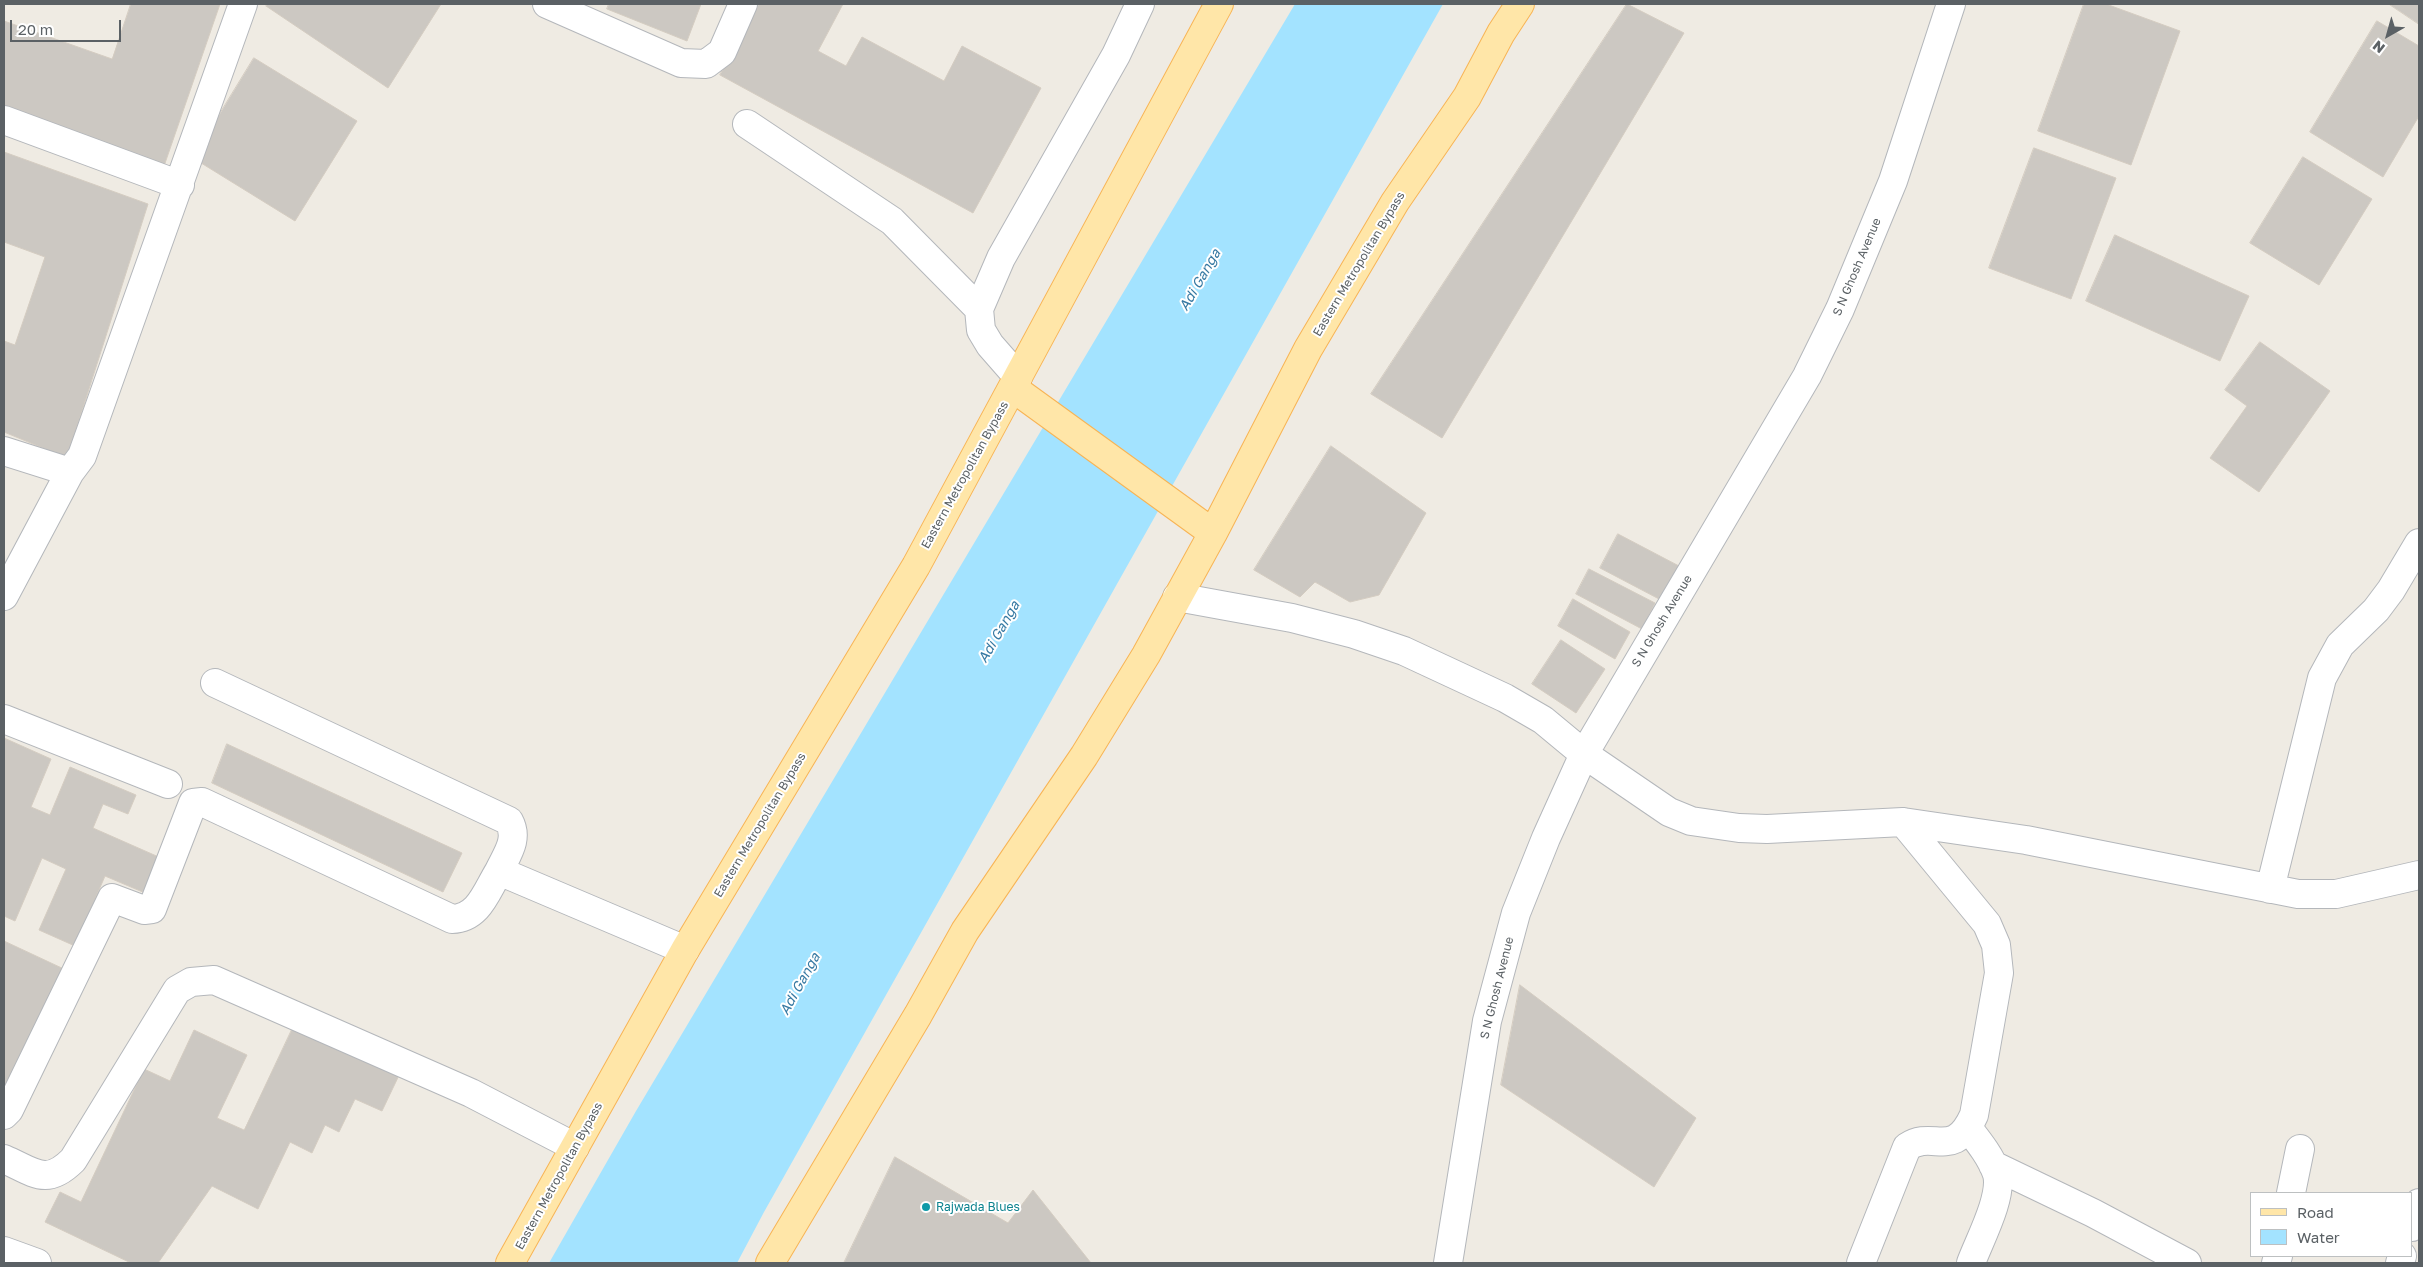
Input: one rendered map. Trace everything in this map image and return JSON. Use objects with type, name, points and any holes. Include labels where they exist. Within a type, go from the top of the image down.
[{"type":"main road","name":"Eastern Metropolitan Bypass","points":[[510,1263],[685,950],[916,566],[1219,4]]},
{"type":"main road","name":"Eastern Metropolitan Bypass","points":[[770,1263],[965,932],[1084,756],[1213,533],[1308,349],[1396,202],[1467,97],[1501,33],[1520,4]]},
{"type":"main road","name":"Eastern Metropolitan Bypass","points":[[1015,382],[1213,533]]},
{"type":"street","points":[[4,596],[70,472],[82,456],[243,4]]},
{"type":"street","points":[[547,4],[681,63],[706,64],[722,52],[743,4]]},
{"type":"street","points":[[1015,382],[981,330],[979,309],[1001,258],[1116,55],[1140,4]]},
{"type":"street","name":"S N Ghosh Avenue","points":[[1448,1263],[1483,1041],[1499,970],[1516,913],[1546,838],[1584,754],[1807,376],[1840,309],[1893,181],[1951,4]]},
{"type":"street","points":[[4,120],[180,185]]},
{"type":"street","points":[[747,124],[892,221],[979,309]]},
{"type":"street","points":[[4,451],[70,472]]},
{"type":"street","points":[[2270,889],[2322,678],[2340,645],[2386,596],[2419,543]]},
{"type":"street","points":[[1177,597],[1292,618],[1354,634],[1404,651],[1505,698],[1543,720],[1584,754],[1669,812],[1692,821],[1739,828],[1766,829],[1903,822],[2026,840],[2270,889],[2315,895],[2336,894],[2419,876]]},
{"type":"street","points":[[4,1115],[9,1110],[112,898],[144,910],[152,909],[193,803],[202,802],[452,919],[463,918],[474,912],[499,871],[514,839],[514,829],[509,821],[215,683]]},
{"type":"street","points":[[4,719],[168,784]]},
{"type":"street","points":[[1861,1263],[1904,1150],[1913,1144],[1956,1139],[1968,1128],[1974,1115],[1999,973],[1996,944],[1987,924],[1903,822]]},
{"type":"street","points":[[499,871],[685,950]]},
{"type":"street","points":[[4,1158],[44,1176],[60,1172],[72,1160],[177,990],[192,982],[214,980],[471,1093],[575,1147]]},
{"type":"street","points":[[1968,1128],[1987,1153],[1997,1176],[1997,1195],[1971,1263]]},
{"type":"street","points":[[2291,1192],[2300,1149]]},
{"type":"street","points":[[1992,1165],[2093,1213],[2187,1263]]},
{"type":"street","points":[[2413,1223],[2419,1203]]},
{"type":"street","points":[[4,1251],[37,1263]]},
{"type":"water","name":"Adi Ganga","points":[[1295,4],[1443,4],[737,1263],[549,1263],[636,1111]]},
{"type":"building","points":[[131,4],[220,4],[163,169],[4,113],[4,21],[112,59]]},
{"type":"building","points":[[268,4],[441,4],[388,88],[266,6]]},
{"type":"building","points":[[609,4],[701,4],[687,41],[607,9]]},
{"type":"building","points":[[759,4],[843,4],[818,51],[846,66],[862,37],[944,81],[962,46],[1041,88],[973,213],[720,75]]},
{"type":"building","points":[[1627,4],[1684,33],[1442,438],[1371,394]]},
{"type":"building","points":[[2084,4],[2106,4],[2180,31],[2131,165],[2038,131]]},
{"type":"building","points":[[2389,4],[2419,4],[2419,24]]},
{"type":"building","points":[[2377,21],[2419,46],[2419,116],[2383,177],[2310,132]]},
{"type":"building","points":[[254,58],[357,121],[295,221],[193,158]]},
{"type":"building","points":[[2034,148],[2116,178],[2071,299],[1989,268]]},
{"type":"building","points":[[4,152],[148,204],[67,458],[4,432],[4,341],[15,345],[45,257],[4,242]]},
{"type":"building","points":[[2303,157],[2372,199],[2319,285],[2250,243]]},
{"type":"building","points":[[2115,235],[2249,296],[2220,361],[2086,301]]},
{"type":"building","points":[[2260,342],[2330,391],[2259,492],[2210,458],[2247,406],[2225,390]]},
{"type":"building","points":[[1331,446],[1426,513],[1379,595],[1350,602],[1315,582],[1300,597],[1254,570]]},
{"type":"building","points":[[1618,534],[1679,566],[1661,600],[1600,568]]},
{"type":"building","points":[[1589,569],[1655,603],[1642,629],[1576,594]]},
{"type":"building","points":[[1573,599],[1630,632],[1615,659],[1558,626]]},
{"type":"building","points":[[1561,640],[1605,669],[1576,713],[1532,684]]},
{"type":"building","points":[[4,738],[51,759],[31,807],[50,815],[70,767],[136,795],[128,814],[103,804],[93,828],[161,858],[145,893],[105,876],[75,946],[39,930],[66,869],[42,858],[15,921],[4,916]]},
{"type":"building","points":[[227,744],[462,853],[443,892],[212,783]]},
{"type":"building","points":[[4,941],[66,970],[4,1106]]},
{"type":"building","points":[[1520,985],[1696,1118],[1654,1187],[1501,1085]]},
{"type":"building","points":[[297,1019],[402,1069],[382,1111],[355,1099],[339,1132],[325,1125],[312,1153],[290,1142],[258,1209],[212,1186],[158,1263],[131,1263],[45,1222],[60,1192],[81,1202],[144,1069],[170,1081],[194,1030],[247,1055],[217,1118],[244,1130]]},
{"type":"building","name":"Rajwada Blues","points":[[895,1157],[1008,1223],[1033,1190],[1091,1263],[844,1263]]},
{"type":"place","name":"Rajwada Blues","points":[[926,1207]]}]
